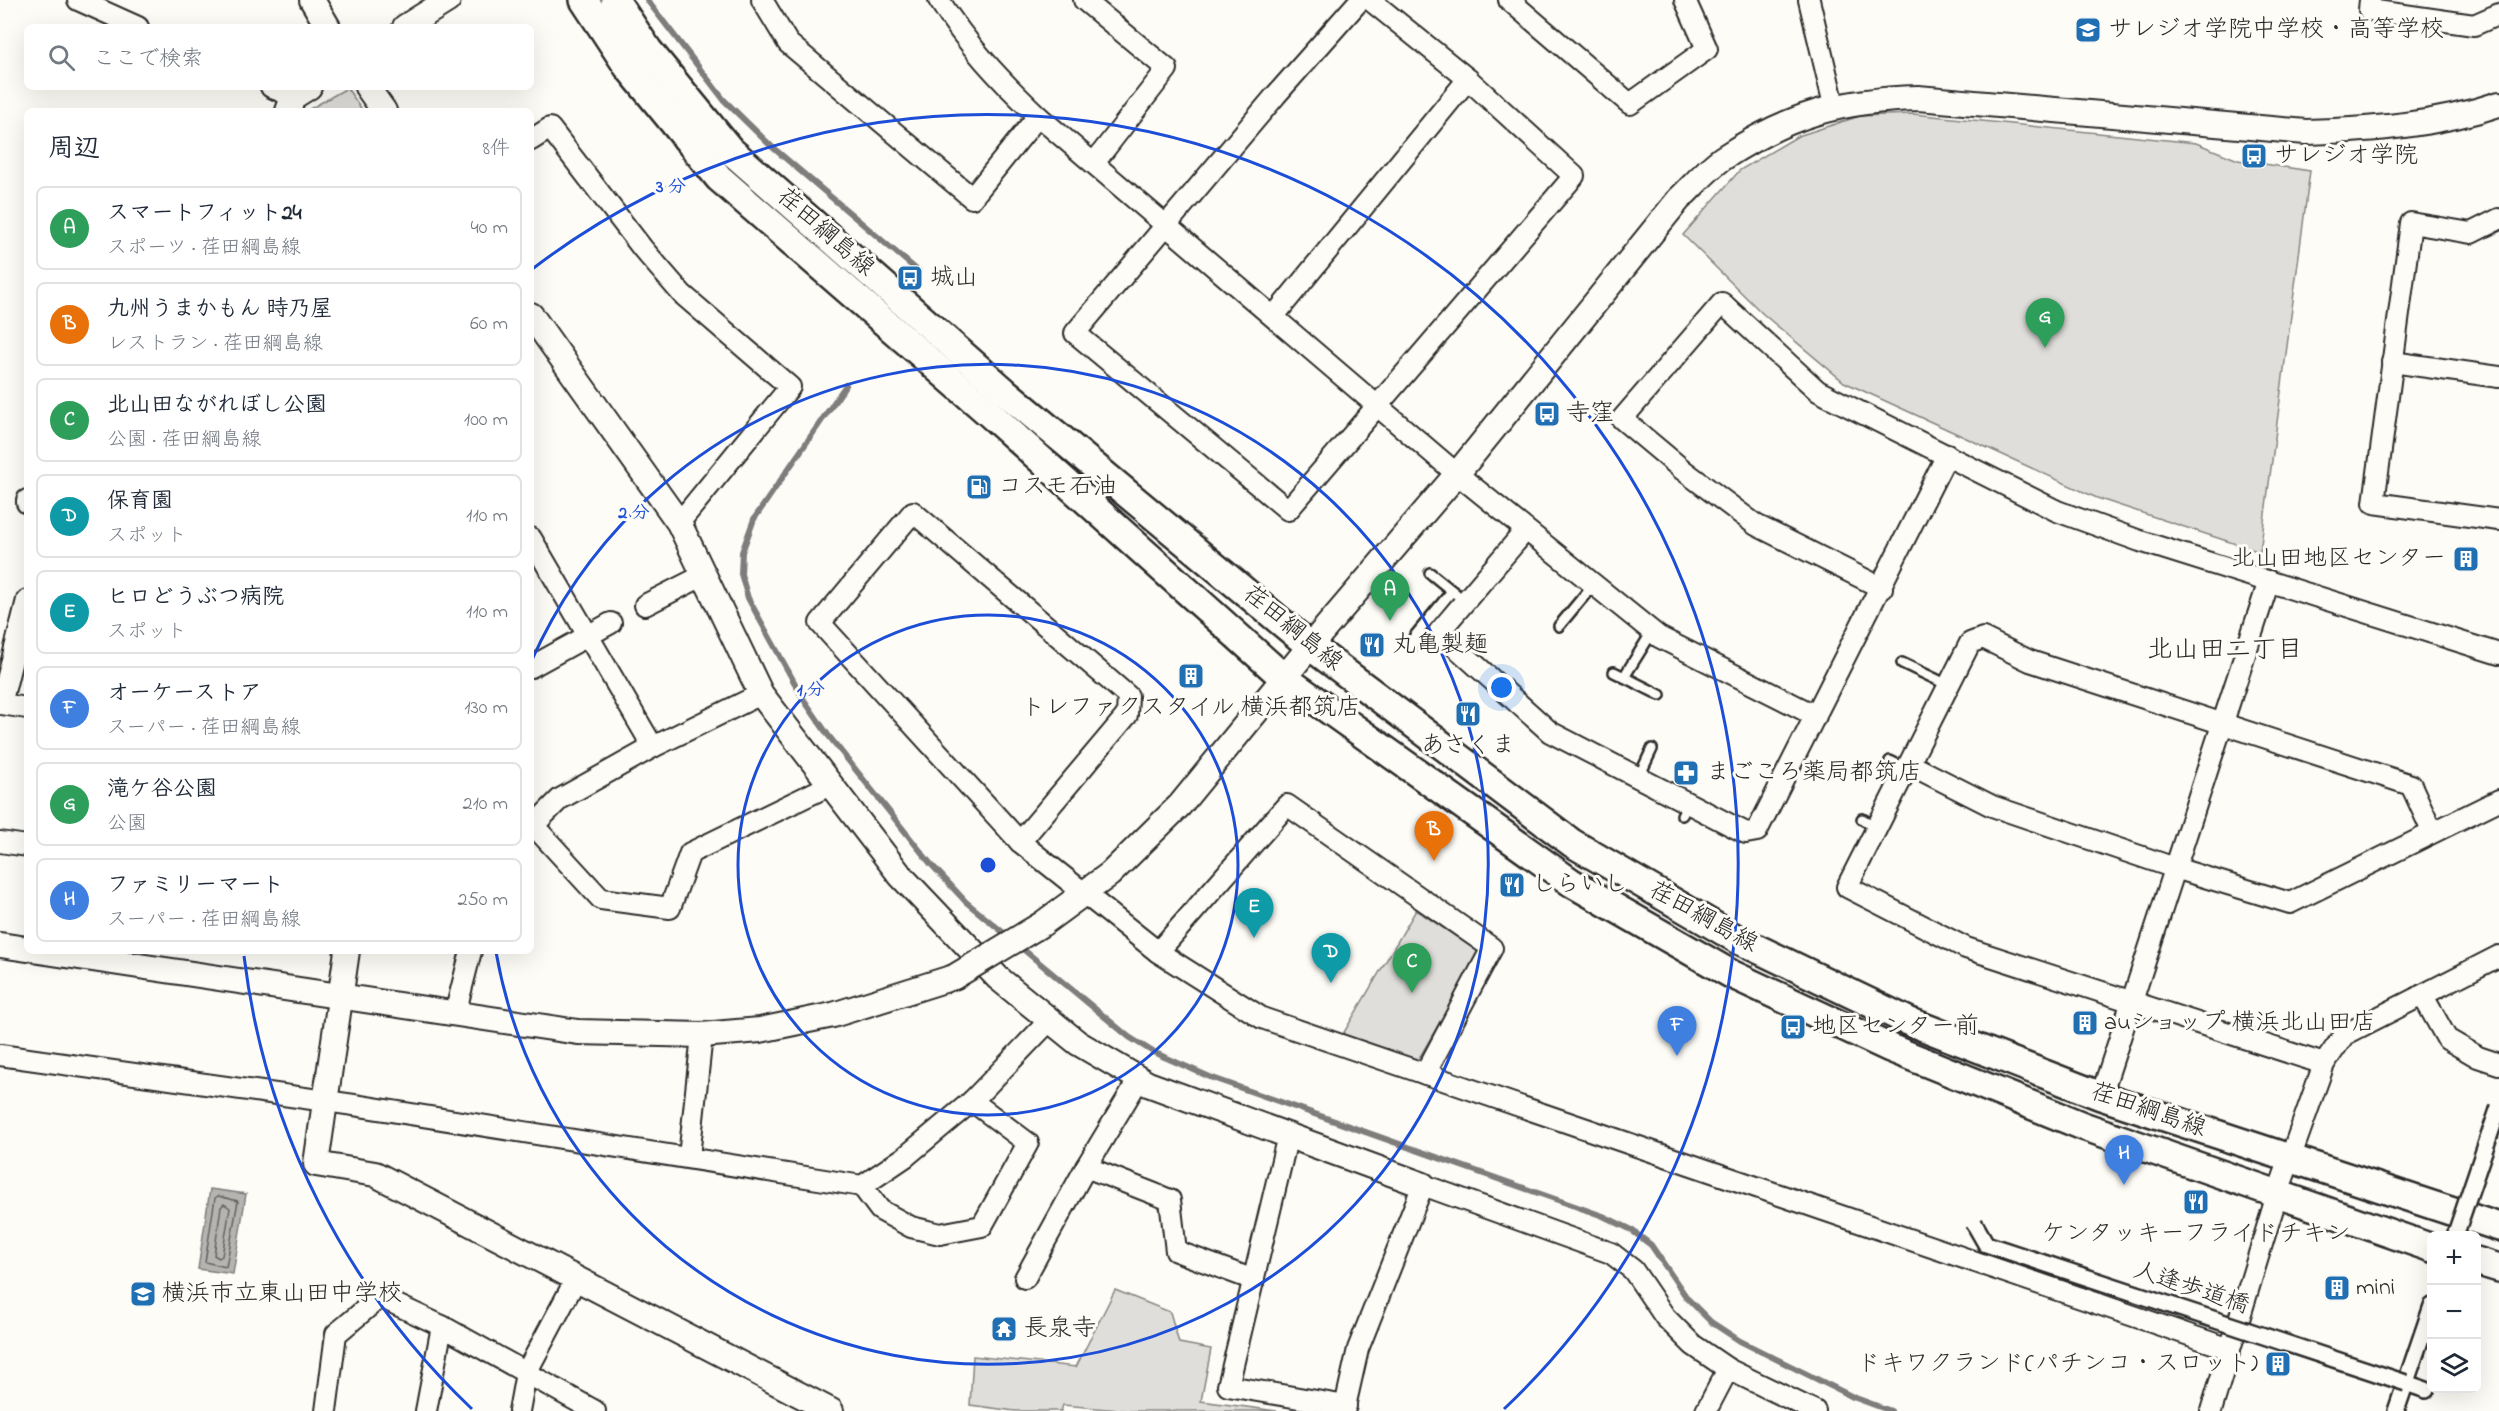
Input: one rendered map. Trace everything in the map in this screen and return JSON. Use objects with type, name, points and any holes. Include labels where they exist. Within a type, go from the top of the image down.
[{"type":"main road","name":"荏田綱島線","points":[[584,0],[628,67],[718,178],[990,414],[1284,678],[1572,883],[1731,974],[1901,1053],[2083,1126],[2427,1246]]},
{"type":"main road","name":"荏田綱島線","points":[[615,0],[648,50],[730,150],[1004,392],[1310,645],[1572,843],[1737,939],[1908,1021],[2101,1096],[2499,1227]]},
{"type":"main road","points":[[2481,1263],[2499,1268]]},
{"type":"street","points":[[78,0],[131,24]]},
{"type":"street","points":[[312,0],[326,24]]},
{"type":"street","points":[[410,24],[448,0]]},
{"type":"street","points":[[762,0],[788,43],[972,198],[1038,116]]},
{"type":"street","points":[[939,0],[960,33],[998,78],[1038,116],[1380,405],[1525,531],[1652,632],[1816,716]]},
{"type":"street","points":[[1084,0],[1167,69],[1094,163]]},
{"type":"street","points":[[1360,0],[1276,94],[1075,333],[1288,510],[1574,176],[1468,79],[1370,0]]},
{"type":"street","points":[[1509,0],[1630,104],[1707,49],[1685,0]]},
{"type":"street","points":[[1809,0],[1834,105]]},
{"type":"street","points":[[2370,0],[2369,10],[2474,25],[2499,14]]},
{"type":"street","points":[[1274,316],[1468,79]]},
{"type":"street","points":[[278,90],[297,98]]},
{"type":"street","points":[[369,90],[382,108]]},
{"type":"street","points":[[58,954],[578,1032],[702,1035],[760,1030],[833,1015],[954,977],[1042,924],[1110,874],[1180,805],[1310,645],[1457,474],[1679,199],[1722,159],[1793,119],[1834,105],[1882,99],[1918,98],[2307,132],[2410,124],[2479,111],[2499,104]]},
{"type":"street","points":[[534,138],[550,128],[643,249],[682,294],[790,387],[679,524]]},
{"type":"street","points":[[2499,219],[2471,233],[2411,224],[2374,503],[2499,520]]},
{"type":"street","points":[[1882,588],[1756,525],[1683,470],[1622,419],[1722,303],[1818,391],[2056,511],[2140,541],[2499,654]]},
{"type":"street","points":[[534,319],[679,524],[761,694],[900,875],[998,978],[1078,1043],[1139,1079],[1611,1253],[1633,1270],[1665,1317],[1693,1345],[1728,1369],[1815,1411]]},
{"type":"street","points":[[2392,362],[2499,377]]},
{"type":"street","points":[[1525,531],[1459,596],[1439,632],[1550,732],[1638,779],[1685,810],[1731,832],[1746,833],[1757,831],[1882,588],[1947,455]]},
{"type":"street","points":[[1020,842],[1127,715],[1128,696],[913,512],[820,623],[1020,842],[1158,952],[1262,1018],[2230,1349]]},
{"type":"street","points":[[534,543],[653,747]]},
{"type":"street","points":[[645,605],[704,575]]},
{"type":"street","points":[[2101,1096],[2269,581]]},
{"type":"street","points":[[24,612],[1,704],[24,708]]},
{"type":"street","points":[[534,665],[611,623]]},
{"type":"street","points":[[2324,1064],[2132,1004],[1966,948],[1847,886],[1870,823],[1970,643],[1983,638],[2030,661],[2411,785],[2432,831]]},
{"type":"street","points":[[534,826],[560,799],[653,747],[761,694]]},
{"type":"street","points":[[1902,765],[1992,806],[2175,868],[2290,903],[2432,831],[2499,800]]},
{"type":"street","points":[[534,828],[601,899],[670,908],[690,853],[830,785]]},
{"type":"street","points":[[1158,952],[1287,805],[1492,948],[1425,1074]]},
{"type":"street","points":[[0,842],[24,846]]},
{"type":"street","points":[[0,945],[24,949]]},
{"type":"street","points":[[347,954],[316,1164],[375,1174],[831,1411]]},
{"type":"street","points":[[455,1014],[470,954]]},
{"type":"street","points":[[2211,1411],[2277,1195],[2324,1064],[2344,1035],[2499,956]]},
{"type":"street","points":[[2423,996],[2447,1039],[2478,1057],[2499,1064]]},
{"type":"street","points":[[0,1054],[325,1101],[862,1186],[905,1157],[972,1101],[1050,1020]]},
{"type":"street","points":[[689,1157],[702,1035]]},
{"type":"street","points":[[1025,1278],[1086,1167],[1139,1079]]},
{"type":"street","points":[[862,1186],[880,1210],[911,1227],[940,1234],[982,1226],[1028,1143],[972,1101]]},
{"type":"street","points":[[2457,1231],[2499,1107]]},
{"type":"street","points":[[1288,1135],[1228,1386],[1345,1408],[1358,1349],[1423,1185]]},
{"type":"street","points":[[1086,1167],[1170,1200],[1176,1251],[1254,1280]]},
{"type":"street","name":"人逢歩道橋","points":[[1974,1223],[1986,1244],[2426,1390]]},
{"type":"street","points":[[519,1411],[526,1373],[576,1280]]},
{"type":"street","points":[[326,1411],[336,1334],[381,1297],[442,1326],[595,1411]]},
{"type":"street","points":[[2396,1411],[2427,1321]]},
{"type":"street","points":[[426,1411],[442,1326]]},
{"type":"street","points":[[1706,1411],[1728,1369]]},
{"type":"lane","points":[[1411,648],[1414,637],[1459,596],[1430,573]]},
{"type":"lane","points":[[1559,626],[1593,585]]},
{"type":"lane","points":[[1624,677],[1652,632]]},
{"type":"lane","points":[[1902,663],[1948,685]]},
{"type":"lane","points":[[1614,672],[1660,695]]},
{"type":"lane","points":[[1638,779],[1652,749]]},
{"type":"shaded area","points":[[343,90],[348,90],[361,108],[311,108]]},
{"type":"shaded area","points":[[1913,114],[2196,143],[2238,160],[2310,171],[2260,552],[2097,498],[1844,382],[1763,314],[1683,235],[1740,170],[1798,136],[1860,116]]},
{"type":"shaded area","points":[[1416,910],[1480,953],[1418,1060],[1343,1034]]},
{"type":"shaded area","points":[[1115,1290],[1170,1312],[1179,1343],[1211,1349],[1201,1401],[1277,1411],[1130,1411],[1063,1405],[1061,1411],[1015,1411],[970,1405],[973,1356],[1076,1367]]},
{"type":"water","points":[[210,1189],[246,1194],[233,1274],[198,1269]]},
{"type":"waterway","points":[[647,0],[724,100],[771,146],[918,271]]},
{"type":"waterway","points":[[846,385],[754,519],[742,552],[741,574],[748,598],[804,700],[828,735],[930,863],[966,902],[1010,938]]},
{"type":"waterway","points":[[1018,945],[1129,1037],[1153,1052],[1210,1077],[1603,1216],[1630,1229],[1651,1245],[1687,1298],[1711,1322],[1740,1341],[1853,1397],[1891,1411]]},
{"type":"place","name":"サレジオ学院中学校・高等学校","points":[[2088,30]]},
{"type":"place","name":"サレジオ学院","points":[[2254,156]]},
{"type":"place","name":"城山","points":[[910,278]]},
{"type":"place","name":"滝ケ谷公園","points":[[2045,348]]},
{"type":"place","name":"寺窪","points":[[1547,414]]},
{"type":"place","name":"コスモ石油","points":[[979,487]]},
{"type":"place","name":"北山田地区センター","points":[[2466,559]]},
{"type":"place","name":"スマートフィット24","points":[[1390,621]]},
{"type":"place","name":"丸亀製麺","points":[[1372,645]]},
{"type":"place","name":"トレファクスタイル 横浜都筑店","points":[[1191,676]]},
{"type":"place","name":"あさくま","points":[[1468,714]]},
{"type":"place","name":"まごころ薬局都筑店","points":[[1686,773]]},
{"type":"place","name":"九州うまかもん 時乃屋","points":[[1434,861]]},
{"type":"place","name":"しらいし","points":[[1512,885]]},
{"type":"place","name":"ヒロどうぶつ病院","points":[[1254,938]]},
{"type":"place","name":"保育園","points":[[1331,983]]},
{"type":"place","name":"北山田ながれぼし公園","points":[[1412,993]]},
{"type":"place","name":"auショップ 横浜北山田店","points":[[2085,1023]]},
{"type":"place","name":"地区センター前","points":[[1793,1027]]},
{"type":"place","name":"オーケーストア","points":[[1677,1056]]},
{"type":"place","name":"ファミリーマート","points":[[2124,1185]]},
{"type":"place","name":"ケンタッキーフライドチキン","points":[[2196,1202]]},
{"type":"place","name":"mini","points":[[2337,1288]]},
{"type":"place","name":"横浜市立東山田中学校","points":[[143,1294]]},
{"type":"place","name":"長泉寺","points":[[1004,1329]]},
{"type":"place","name":"ドキワクランド(パチンコ・スロット)","points":[[2278,1364]]},
{"type":"district","name":"北山田二丁目","points":[[2225,651]]}]
